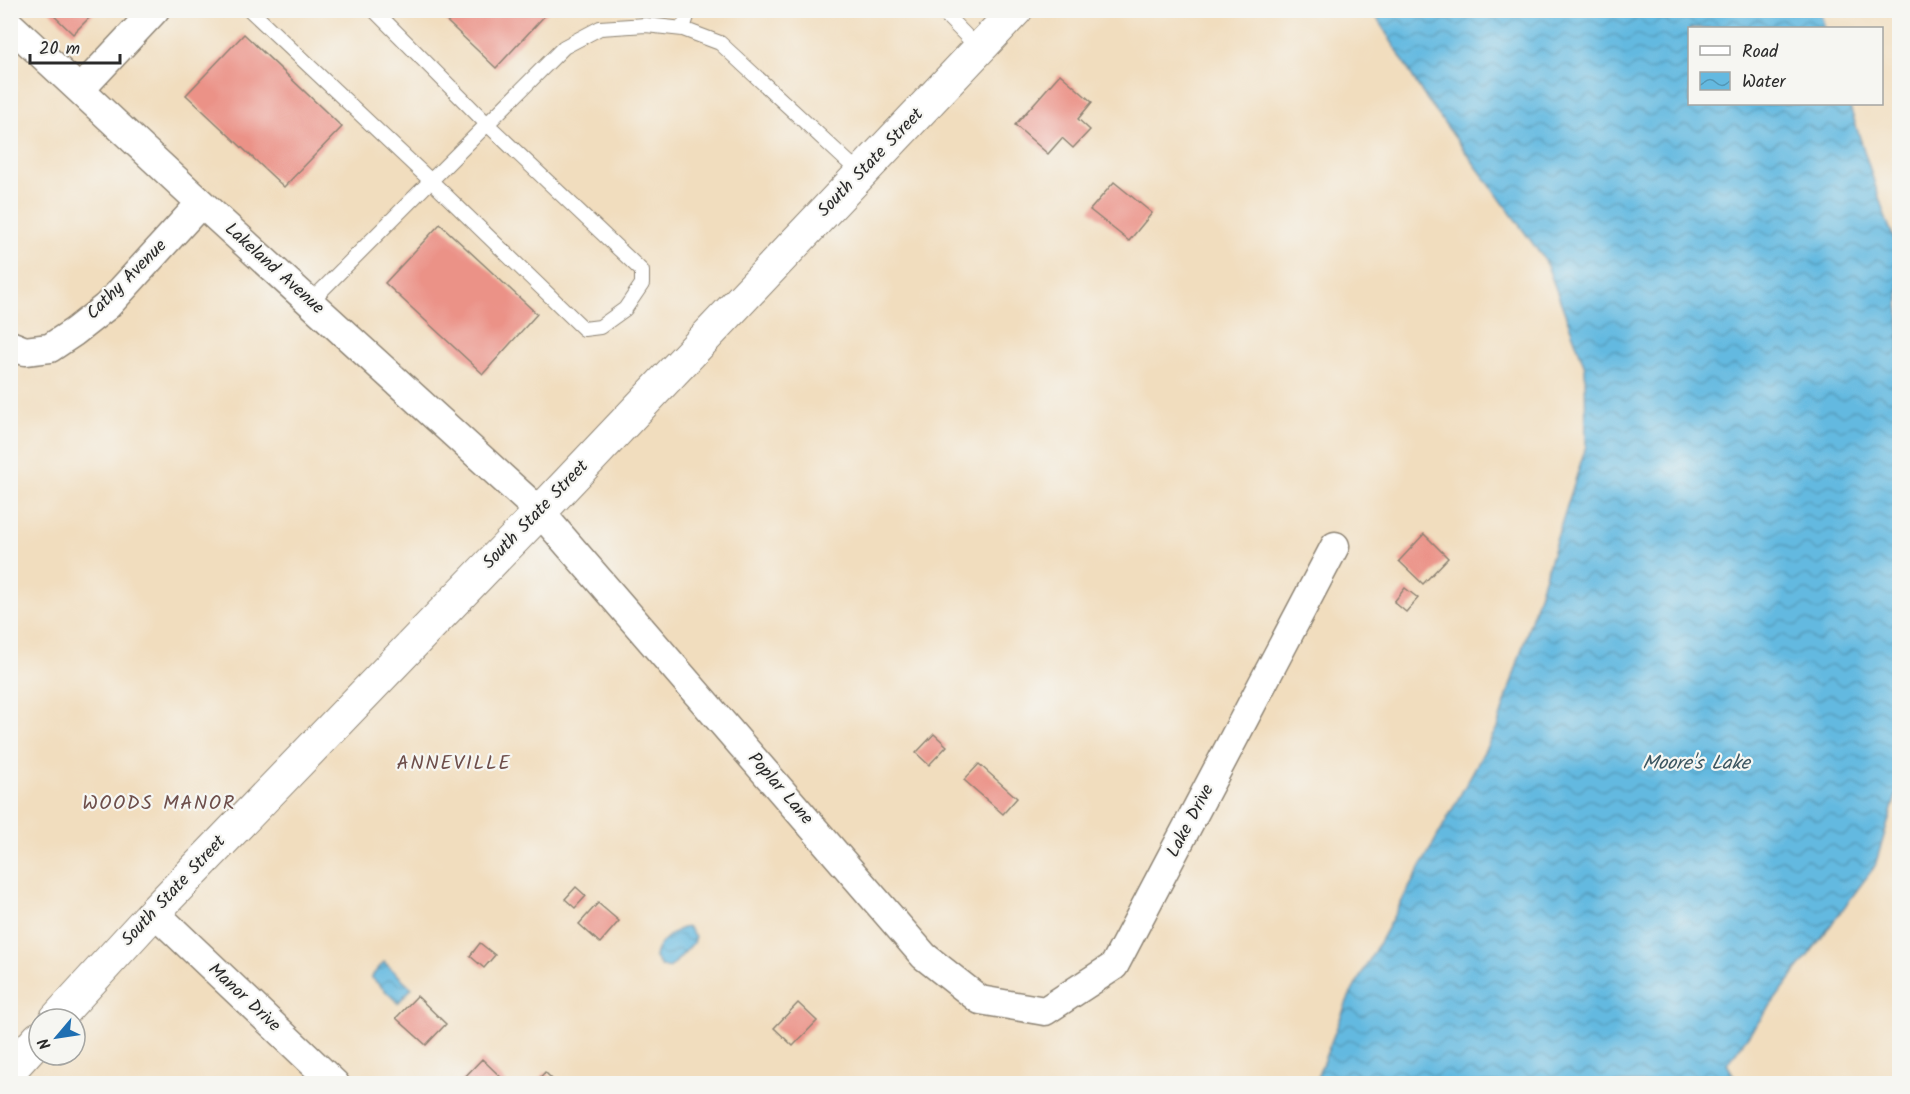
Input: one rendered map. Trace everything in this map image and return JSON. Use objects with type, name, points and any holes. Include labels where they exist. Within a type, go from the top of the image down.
[{"type":"main road","name":"South State Street","points":[[67,1007],[153,912],[540,512],[1016,10]]},
{"type":"main road","points":[[10,1070],[27,1051]]},
{"type":"street","points":[[81,90],[155,10]]},
{"type":"street","name":"Lakeland Avenue","points":[[10,25],[201,203],[540,512]]},
{"type":"street","name":"Cathy Avenue","points":[[10,345],[25,351],[50,348],[74,332],[107,306],[201,203]]},
{"type":"street","name":"Poplar Lane","points":[[540,512],[924,956],[980,1000],[1045,1011],[1053,1007]]},
{"type":"street","name":"Lake Drive","points":[[1053,1007],[1114,966],[1335,546]]},
{"type":"street","name":"Manor Drive","points":[[153,912],[335,1083]]},
{"type":"lane","points":[[250,10],[584,329],[600,327],[625,309],[642,284],[642,271],[487,124],[374,10]]},
{"type":"lane","points":[[683,29],[689,10]]},
{"type":"lane","points":[[940,10],[980,49]]},
{"type":"lane","points":[[310,302],[564,47],[600,28],[646,25],[683,29],[720,43],[861,174]]},
{"type":"water","name":"Moore's Lake","points":[[1373,11],[1820,11],[1825,27],[1688,27],[1688,105],[1849,105],[1886,219],[1899,251],[1899,786],[1875,866],[1727,1064],[1738,1083],[1315,1083],[1348,999],[1497,728],[1586,446],[1585,367],[1545,260],[1423,94]]},
{"type":"water","points":[[688,927],[695,937],[693,943],[669,968],[661,966],[655,958],[658,948],[677,930]]},
{"type":"water","points":[[384,962],[412,988],[398,1003],[371,977]]},
{"type":"building","points":[[48,10],[97,10],[73,34]]},
{"type":"building","points":[[435,10],[550,10],[496,68]]},
{"type":"building","points":[[244,34],[342,127],[284,187],[186,95]]},
{"type":"building","points":[[1060,74],[1092,102],[1078,119],[1090,130],[1073,148],[1062,138],[1048,154],[1015,125]]},
{"type":"building","points":[[1114,182],[1152,213],[1129,241],[1090,210]]},
{"type":"building","points":[[440,224],[537,314],[483,374],[385,283]]},
{"type":"building","points":[[1424,534],[1448,558],[1423,584],[1399,561]]},
{"type":"building","points":[[1405,588],[1418,598],[1406,612],[1394,602]]},
{"type":"building","points":[[934,734],[947,746],[929,765],[916,753]]},
{"type":"building","points":[[979,764],[1017,798],[1003,814],[964,780]]},
{"type":"building","points":[[576,887],[586,896],[575,908],[565,899]]},
{"type":"building","points":[[598,903],[619,921],[600,943],[579,924]]},
{"type":"building","points":[[480,943],[495,955],[484,968],[470,956]]},
{"type":"building","points":[[417,996],[446,1024],[426,1045],[396,1018]]},
{"type":"building","points":[[798,1003],[817,1021],[793,1046],[774,1028]]},
{"type":"building","points":[[482,1059],[508,1084],[458,1084]]},
{"type":"building","points":[[545,1072],[557,1084],[534,1084]]},
{"type":"district","name":"ANNEVILLE","points":[[454,764]]},
{"type":"district","name":"WOODS MANOR","points":[[159,804]]}]
